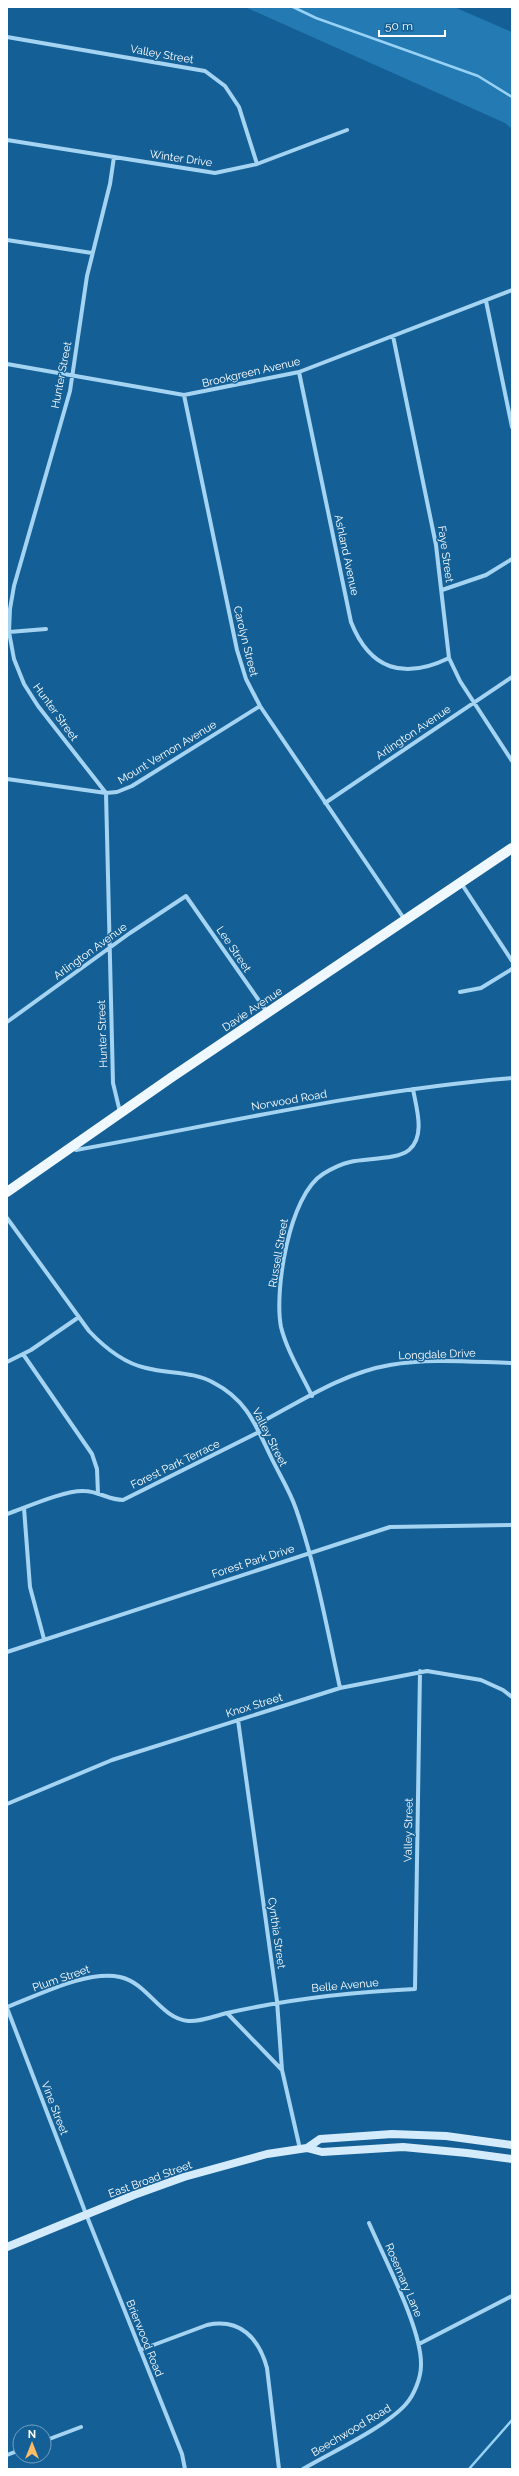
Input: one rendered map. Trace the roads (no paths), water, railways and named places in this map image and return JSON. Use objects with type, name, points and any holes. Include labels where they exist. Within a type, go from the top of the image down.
[{"type":"main road","name":"Davie Avenue","points":[[7,1192],[121,1112],[512,848]]},
{"type":"main road","name":"East Broad Street","points":[[303,2149],[320,2139],[392,2134],[446,2136],[512,2145]]},
{"type":"main road","name":"East Broad Street","points":[[7,2248],[86,2214],[184,2177],[267,2154],[303,2149],[322,2152],[366,2148],[429,2148],[512,2159]]},
{"type":"street","name":"Valley Street","points":[[7,37],[205,71],[225,86],[239,107],[257,164]]},
{"type":"street","name":"Winter Drive","points":[[7,140],[215,172],[257,164],[347,130]]},
{"type":"street","name":"Hunter Street","points":[[114,157],[110,184],[92,253],[70,391],[14,586],[10,609],[9,632],[14,659],[24,684],[38,706],[106,793],[113,1083],[121,1112]]},
{"type":"street","points":[[7,240],[92,253]]},
{"type":"street","name":"Brookgreen Avenue","points":[[7,364],[72,374],[184,395],[299,372],[512,290]]},
{"type":"street","points":[[486,301],[512,427]]},
{"type":"street","name":"Faye Street","points":[[393,336],[433,529],[442,590],[449,658],[474,702],[512,761]]},
{"type":"street","name":"Ashland Avenue","points":[[299,372],[351,622],[359,640],[377,659],[389,666],[408,670],[429,667],[449,658]]},
{"type":"street","name":"Carolyn Street","points":[[184,395],[237,650],[246,679],[260,706],[405,920]]},
{"type":"street","points":[[442,590],[486,575],[512,559]]},
{"type":"street","points":[[9,632],[46,629]]},
{"type":"street","name":"Arlington Avenue","points":[[325,803],[512,677]]},
{"type":"street","name":"Mount Vernon Avenue","points":[[7,779],[106,793],[117,792],[132,786],[260,706]]},
{"type":"street","points":[[461,882],[512,961]]},
{"type":"street","name":"Arlington Avenue","points":[[7,1022],[109,948],[186,896]]},
{"type":"street","name":"Lee Street","points":[[186,896],[267,1013]]},
{"type":"street","points":[[460,992],[481,988],[512,969]]},
{"type":"street","name":"Norwood Road","points":[[73,1146],[76,1150],[330,1101],[413,1089],[512,1078]]},
{"type":"street","name":"Russell Street","points":[[312,1396],[285,1342],[281,1325],[280,1288],[292,1220],[308,1188],[321,1175],[349,1162],[401,1154],[410,1149],[416,1141],[419,1129],[413,1089]]},
{"type":"street","name":"Valley Street","points":[[7,1218],[79,1317],[105,1347],[124,1360],[146,1368],[192,1374],[213,1382],[233,1395],[249,1411],[296,1507],[309,1552],[340,1688]]},
{"type":"street","points":[[7,1362],[23,1354],[79,1317]]},
{"type":"street","points":[[23,1354],[92,1454],[97,1470],[98,1494]]},
{"type":"street","name":"Longdale Drive","points":[[256,1425],[358,1374],[389,1365],[421,1361],[512,1362]]},
{"type":"street","name":"Forest Park Terrace","points":[[7,1514],[72,1493],[85,1491],[98,1494],[112,1500],[123,1500],[259,1432]]},
{"type":"street","points":[[24,1508],[30,1587],[44,1639]]},
{"type":"street","name":"Forest Park Drive","points":[[7,1652],[309,1552],[390,1527],[512,1525]]},
{"type":"street","name":"Valley Street","points":[[415,1989],[420,1671]]},
{"type":"street","name":"Knox Street","points":[[7,1804],[112,1760],[340,1688],[420,1671],[454,1674],[481,1680],[503,1690],[512,1697]]},
{"type":"street","name":"Cynthia Street","points":[[238,1720],[277,2002],[282,2070],[303,2149]]},
{"type":"street","name":"Plum Street","points":[[7,2007],[100,1974],[122,1977],[141,1987],[166,2010],[187,2021],[200,2020],[277,2002]]},
{"type":"street","name":"Belle Avenue","points":[[277,2002],[348,1993],[415,1989]]},
{"type":"street","name":"Vine Street","points":[[7,2007],[86,2214]]},
{"type":"street","points":[[227,2013],[282,2070]]},
{"type":"street","name":"Brierwood Road","points":[[86,2214],[182,2454],[185,2469]]},
{"type":"street","name":"Rosemary Lane","points":[[369,2223],[413,2324],[419,2344]]},
{"type":"street","points":[[419,2344],[512,2296]]},
{"type":"street","points":[[140,2350],[219,2322],[231,2323],[246,2332],[254,2339],[263,2352],[267,2368],[279,2469]]},
{"type":"street","name":"Beechwood Road","points":[[303,2469],[390,2418],[406,2404],[417,2386],[421,2365],[419,2344]]},
{"type":"street","points":[[52,2438],[81,2427]]},
{"type":"waterway","points":[[293,7],[316,18],[478,76],[512,97]]},
{"type":"waterway","points":[[469,2469],[512,2420]]}]
